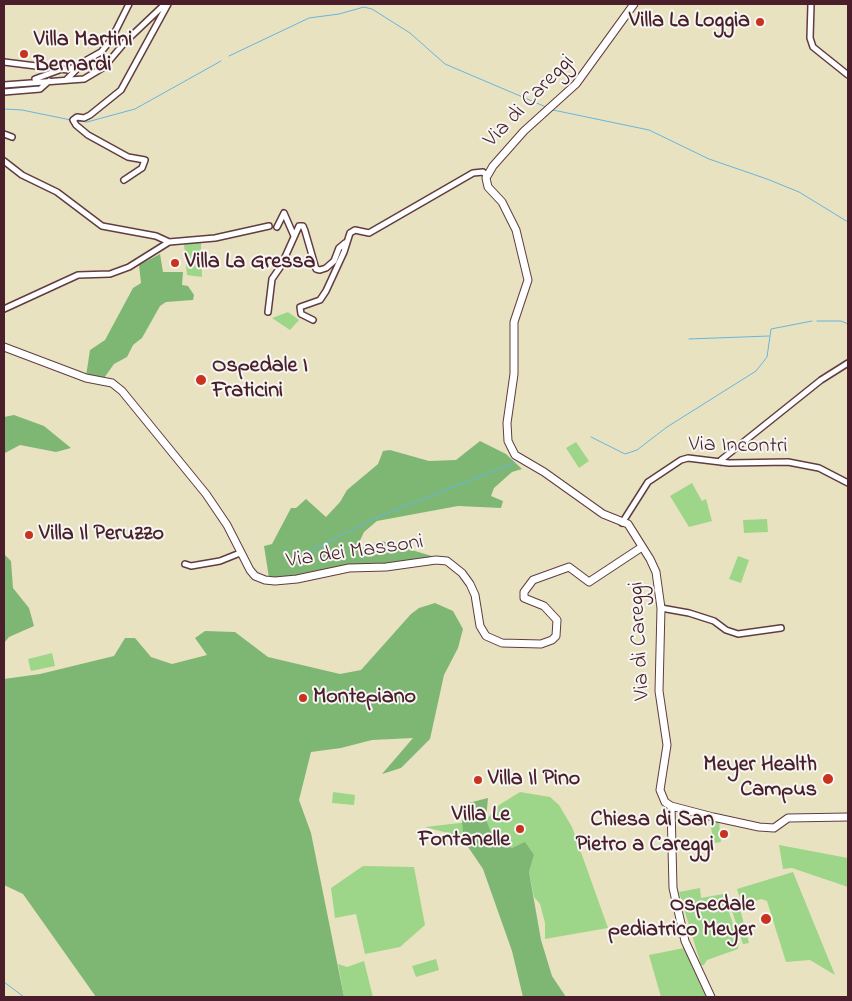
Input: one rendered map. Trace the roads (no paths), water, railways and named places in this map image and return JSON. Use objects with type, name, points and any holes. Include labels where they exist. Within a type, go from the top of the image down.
[{"type":"street","points":[[4,62],[68,70],[100,52],[111,40],[130,4]]},
{"type":"street","points":[[4,85],[84,78],[104,67],[126,41],[166,4]]},
{"type":"street","points":[[124,180],[137,173],[146,164],[145,160],[128,157],[88,135],[73,120],[77,117],[84,118],[90,115],[122,90],[166,4]]},
{"type":"street","name":"Via di Careggi","points":[[634,4],[576,84],[524,131],[493,166],[487,176],[488,187],[502,202],[516,230],[528,280],[516,311],[513,331],[514,374],[507,428],[510,448],[515,455],[544,472],[604,514],[628,524],[656,572],[661,608],[659,691],[667,745],[660,791],[664,800],[671,806],[673,888],[685,941],[711,997]]},
{"type":"street","points":[[811,4],[810,38],[812,47],[848,75]]},
{"type":"street","points":[[66,80],[85,61]]},
{"type":"street","points":[[35,79],[62,69]]},
{"type":"street","points":[[4,92],[40,89],[49,81]]},
{"type":"street","points":[[4,134],[12,137]]},
{"type":"street","points":[[4,161],[22,175],[57,192],[102,226],[156,236],[169,242]]},
{"type":"street","name":"Via di Careggi","points":[[294,237],[296,229],[302,226],[314,255],[314,265],[320,270],[334,261],[339,248],[345,243],[350,233],[355,230],[369,233],[473,173],[483,172],[487,176]]},
{"type":"street","points":[[268,312],[272,280],[281,266],[294,237],[284,213],[278,227]]},
{"type":"street","points":[[4,309],[78,275],[110,274],[129,268],[169,242],[215,238],[269,226]]},
{"type":"street","points":[[313,320],[301,314],[300,307],[320,300],[344,252],[345,243]]},
{"type":"street","name":"Via dei Massoni","points":[[4,347],[86,378],[112,383],[122,391],[206,494],[227,525],[240,553],[255,576],[275,582],[349,568],[386,567],[436,560],[447,561],[456,566],[470,584],[475,595],[480,626],[486,636],[502,642],[541,644],[552,640],[557,628],[557,620],[550,610],[524,598],[524,592],[533,580],[569,567],[589,582],[642,547]]},
{"type":"street","points":[[720,462],[827,375],[848,363]]},
{"type":"street","name":"Via Incontri","points":[[622,522],[648,482],[681,460],[688,458],[720,462],[788,462],[819,468],[848,483]]},
{"type":"street","points":[[185,564],[190,566],[220,561],[240,553]]},
{"type":"street","points":[[661,608],[689,613],[714,621],[726,630],[738,634],[781,628]]},
{"type":"street","points":[[671,806],[759,827],[774,828],[788,818],[848,817]]},
{"type":"waterway","points":[[229,56],[309,18],[339,14],[364,7],[372,9],[410,33],[445,64],[546,107]]},
{"type":"waterway","points":[[78,121],[87,122],[135,109],[221,61]]},
{"type":"waterway","points":[[4,109],[22,110],[71,120]]},
{"type":"waterway","points":[[553,110],[649,130],[709,159],[799,192],[848,222]]},
{"type":"waterway","points":[[591,437],[625,454],[637,450],[667,427],[756,371],[767,357],[771,329],[812,321]]},
{"type":"waterway","points":[[817,321],[841,321],[848,324]]},
{"type":"waterway","points":[[689,339],[769,336]]},
{"type":"waterway","points":[[287,562],[380,516],[514,463]]},
{"type":"waterway","points":[[4,982],[24,997]]},
{"type":"place","name":"Villa La Loggia","points":[[760,22]]},
{"type":"place","name":"Villa Martini Bernardi","points":[[24,54]]},
{"type":"place","name":"Villa La Gressa","points":[[175,263]]},
{"type":"place","name":"Ospedale I Fraticini","points":[[201,380]]},
{"type":"place","name":"Villa Il Peruzzo","points":[[29,535]]},
{"type":"place","name":"Montepiano","points":[[303,698]]},
{"type":"place","name":"Meyer Health Campus","points":[[828,779]]},
{"type":"place","name":"Villa Il Pino","points":[[478,780]]},
{"type":"place","name":"Villa Le Fontanelle","points":[[520,829]]},
{"type":"place","name":"Chiesa di San Pietro a Careggi","points":[[724,834]]},
{"type":"place","name":"Ospedale pediatrico Meyer","points":[[766,919]]}]
